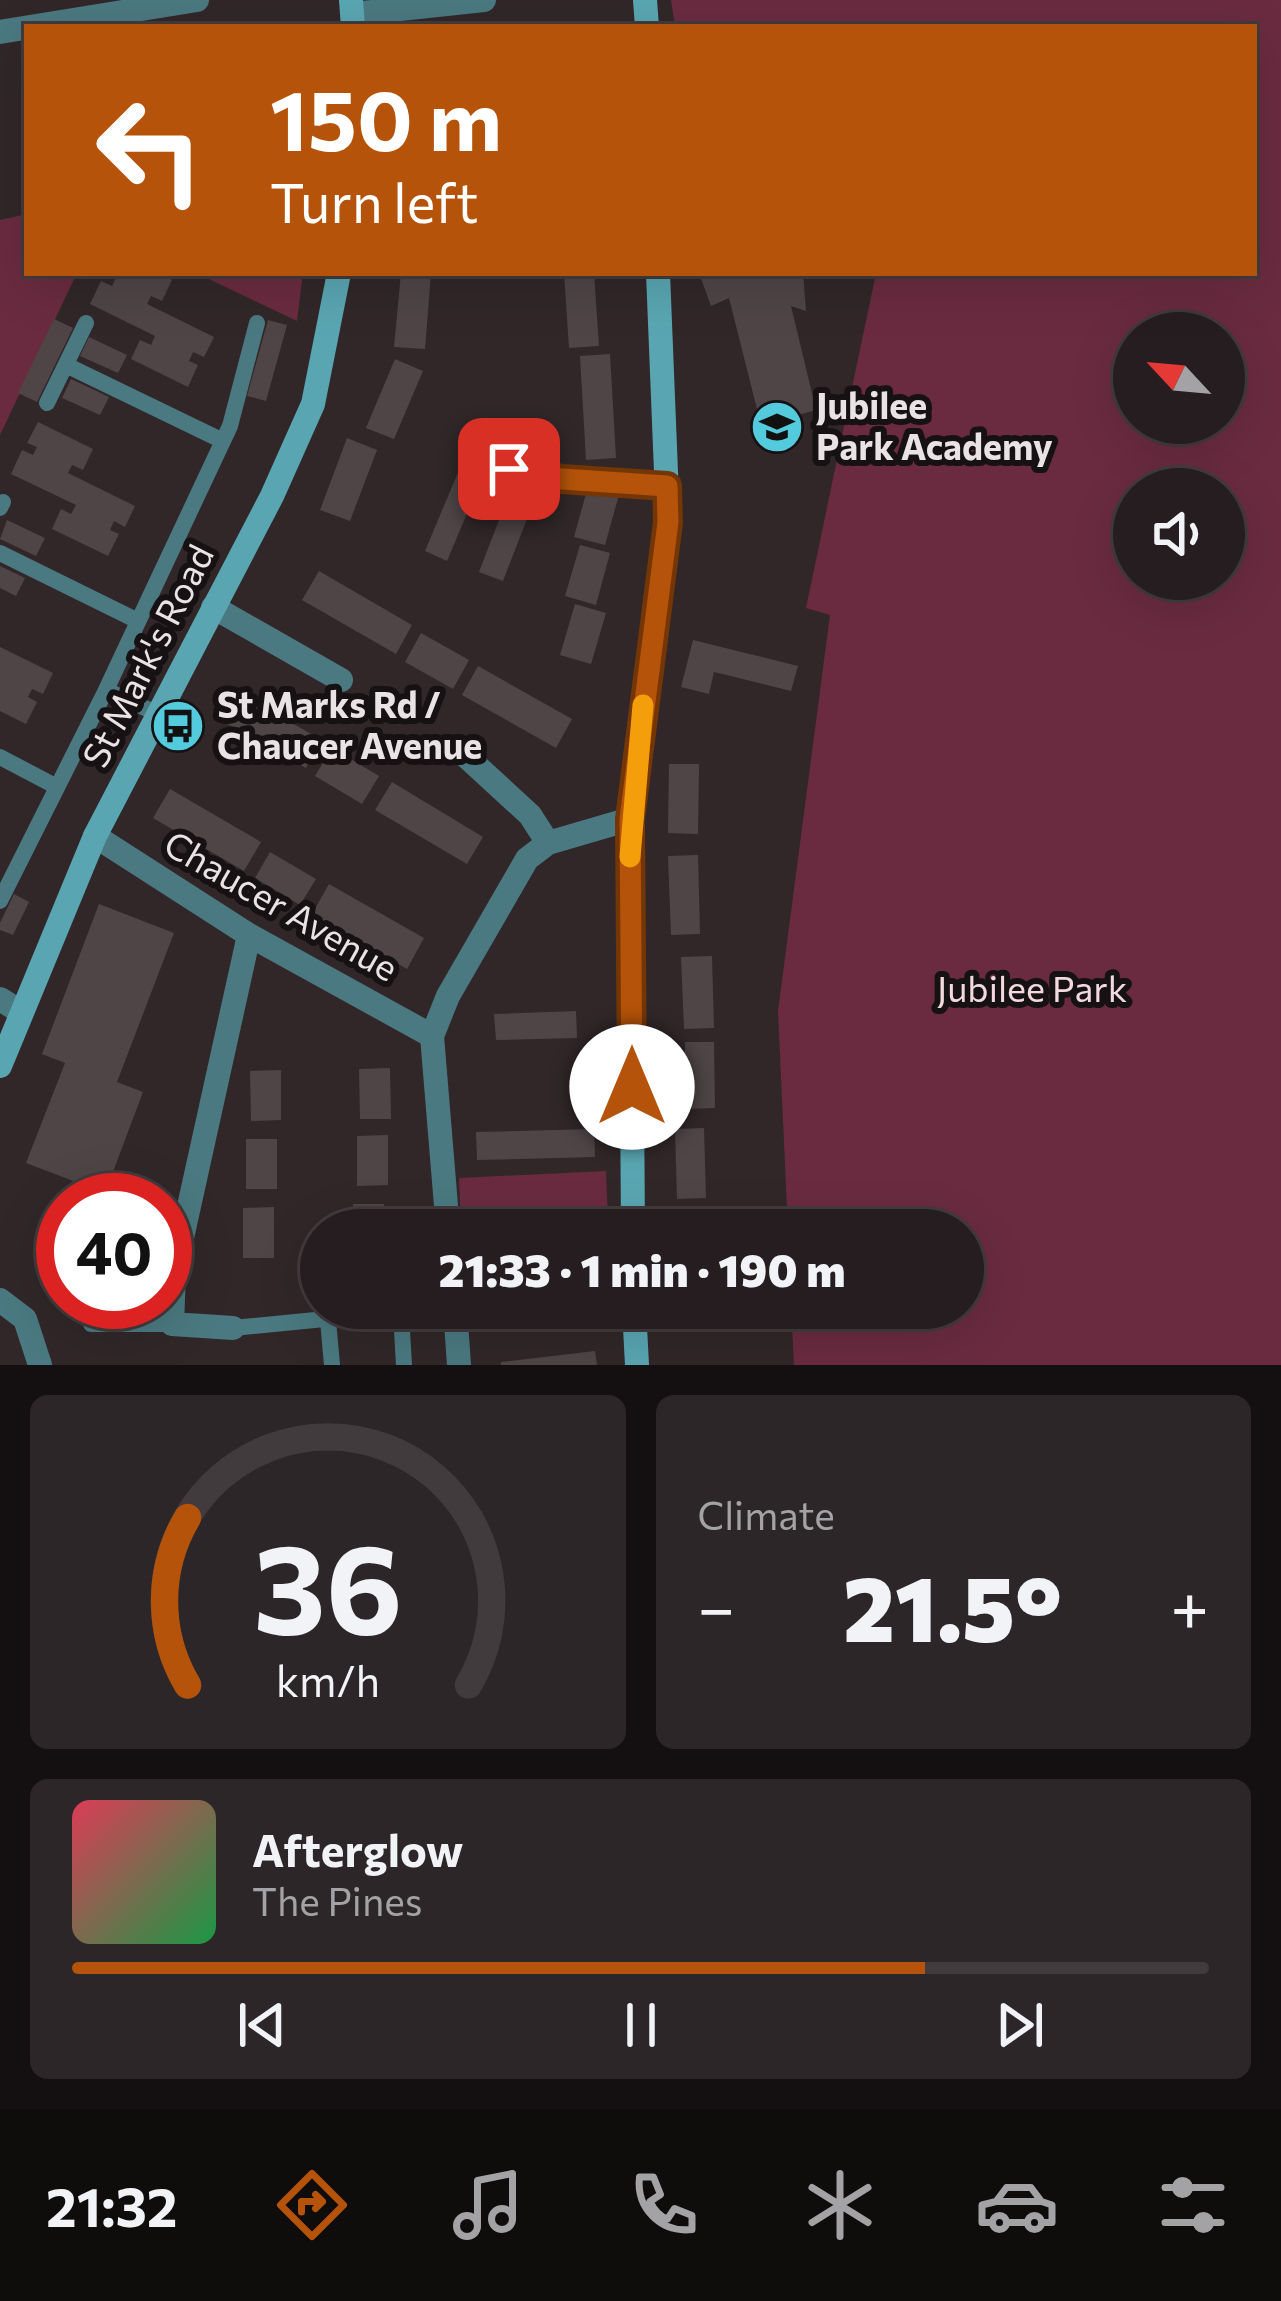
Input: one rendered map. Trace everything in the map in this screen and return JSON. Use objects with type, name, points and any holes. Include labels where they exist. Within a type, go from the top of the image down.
[{"type":"street","points":[[49,24],[196,0]]},
{"type":"street","points":[[352,14],[484,0]]},
{"type":"street","name":"St Mark's Road","points":[[0,1066],[10,1005],[272,496],[313,404],[338,276]]},
{"type":"street","points":[[633,1209],[630,819],[668,522],[658,276]]},
{"type":"street","points":[[213,607],[341,680]]},
{"type":"street","points":[[456,747],[530,815],[548,843]]},
{"type":"street","points":[[446,1209],[432,1036],[448,996],[527,859],[548,843],[630,819]]},
{"type":"street","name":"Chaucer Avenue","points":[[95,836],[249,935],[432,1036]]},
{"type":"street","points":[[192,1195],[249,935]]},
{"type":"street","points":[[0,1300],[34,1334],[40,1365]]},
{"type":"street","points":[[192,1325],[233,1328]]},
{"type":"street","points":[[456,1329],[459,1365]]},
{"type":"street","points":[[635,1329],[637,1365]]},
{"type":"lane","points":[[47,403],[86,323]]},
{"type":"lane","points":[[0,901],[223,442],[256,323]]},
{"type":"lane","points":[[66,365],[223,442]]},
{"type":"lane","points":[[509,469],[562,479],[667,486]]},
{"type":"lane","points":[[0,553],[138,621]]},
{"type":"lane","points":[[106,689],[158,714]]},
{"type":"lane","points":[[0,757],[57,787]]},
{"type":"lane","points":[[233,1328],[300,1322]]},
{"type":"lane","points":[[329,1329],[332,1365]]},
{"type":"lane","points":[[402,1329],[404,1365]]},
{"type":"green space","name":"Jubilee Park","points":[[671,0],[1281,0],[1281,1365],[794,1365],[792,1329],[984,1329],[984,1209],[787,1209],[778,1011],[830,615],[806,608],[875,276],[1257,276],[1257,24],[675,24]]},
{"type":"green space","points":[[24,215],[24,276],[76,276],[0,435],[0,220]]},
{"type":"green space","points":[[202,276],[303,276],[297,321]]},
{"type":"green space","points":[[606,1171],[608,1209],[460,1209],[459,1178]]},
{"type":"building","points":[[112,276],[172,280],[162,301],[151,296],[147,304],[214,337],[204,357],[193,352],[189,361],[198,365],[188,387],[131,359],[140,340],[151,345],[155,336],[90,304],[101,281],[112,286],[116,278]]},
{"type":"building","points":[[401,276],[431,276],[425,349],[394,347]]},
{"type":"building","points":[[564,276],[594,276],[599,346],[569,348]]},
{"type":"building","points":[[700,276],[803,276],[806,311],[791,306],[816,410],[761,425],[729,298],[711,306]]},
{"type":"building","points":[[54,319],[73,328],[37,402],[18,393]]},
{"type":"building","points":[[268,320],[287,325],[266,401],[247,396]]},
{"type":"building","points":[[89,337],[127,355],[118,373],[80,356]]},
{"type":"building","points":[[610,354],[616,458],[586,460],[580,356]]},
{"type":"building","points":[[395,359],[423,371],[394,439],[366,428]]},
{"type":"building","points":[[71,379],[109,397],[100,415],[62,398]]},
{"type":"building","points":[[38,422],[93,449],[83,470],[72,465],[68,473],[135,506],[125,527],[114,521],[110,530],[119,534],[108,556],[52,529],[61,509],[71,514],[76,505],[11,474],[22,450],[33,455],[37,447],[27,443]]},
{"type":"building","points":[[475,432],[497,442],[447,561],[425,551]]},
{"type":"building","points":[[347,438],[377,450],[350,521],[320,510]]},
{"type":"building","points":[[516,476],[540,485],[503,581],[479,572]]},
{"type":"building","points":[[589,483],[620,491],[605,545],[574,537]]},
{"type":"building","points":[[7,520],[45,538],[36,556],[0,539]]},
{"type":"building","points":[[580,545],[610,553],[596,605],[565,596]]},
{"type":"building","points":[[0,566],[25,578],[16,596],[0,588]]},
{"type":"building","points":[[319,571],[412,625],[396,654],[302,600]]},
{"type":"building","points":[[575,604],[606,613],[591,664],[560,655]]},
{"type":"building","points":[[421,633],[469,660],[453,689],[405,662]]},
{"type":"building","points":[[693,640],[798,666],[791,691],[714,672],[709,694],[681,687]]},
{"type":"building","points":[[0,647],[53,673],[43,694],[32,689],[28,697],[37,702],[26,724],[0,711]]},
{"type":"building","points":[[478,666],[572,719],[556,748],[462,695]]},
{"type":"building","points":[[229,688],[322,740],[306,768],[213,716]]},
{"type":"building","points":[[332,748],[379,776],[362,804],[315,776]]},
{"type":"building","points":[[669,764],[699,764],[698,834],[668,833]]},
{"type":"building","points":[[392,782],[483,837],[467,864],[375,810]]},
{"type":"building","points":[[170,789],[261,842],[244,871],[153,818]]},
{"type":"building","points":[[270,852],[316,879],[300,905],[255,878]]},
{"type":"building","points":[[698,855],[700,934],[671,935],[668,856]]},
{"type":"building","points":[[329,884],[424,938],[407,969],[312,914]]},
{"type":"building","points":[[14,894],[29,902],[13,935],[0,930],[0,923]]},
{"type":"building","points":[[99,904],[174,933],[117,1082],[143,1092],[113,1173],[52,1173],[26,1163],[65,1063],[42,1054]]},
{"type":"building","points":[[712,956],[714,1028],[684,1029],[681,957]]},
{"type":"building","points":[[576,1011],[577,1038],[496,1040],[494,1014]]},
{"type":"building","points":[[685,1042],[714,1042],[715,1108],[685,1109]]},
{"type":"building","points":[[390,1068],[391,1119],[360,1119],[359,1069]]},
{"type":"building","points":[[281,1070],[281,1120],[251,1121],[250,1071]]},
{"type":"building","points":[[704,1128],[706,1198],[677,1199],[675,1129]]},
{"type":"building","points":[[594,1129],[595,1157],[477,1160],[476,1132]]},
{"type":"building","points":[[388,1135],[388,1185],[357,1186],[357,1136]]},
{"type":"building","points":[[246,1139],[277,1139],[277,1189],[246,1189]]},
{"type":"building","points":[[353,1204],[384,1204],[384,1209],[353,1209]]},
{"type":"building","points":[[274,1207],[274,1258],[243,1258],[243,1208]]},
{"type":"building","points":[[595,1351],[597,1365],[501,1365],[501,1362]]},
{"type":"slow traffic","points":[[630,857],[643,705]]},
{"type":"place","name":"Jubilee Park Academy","points":[[777,427]]},
{"type":"place","name":"St Marks Rd / Chaucer Avenue","points":[[178,726]]},
{"type":"route","points":[[509,469],[562,479],[667,486],[668,522],[630,819],[632,1087]]}]
